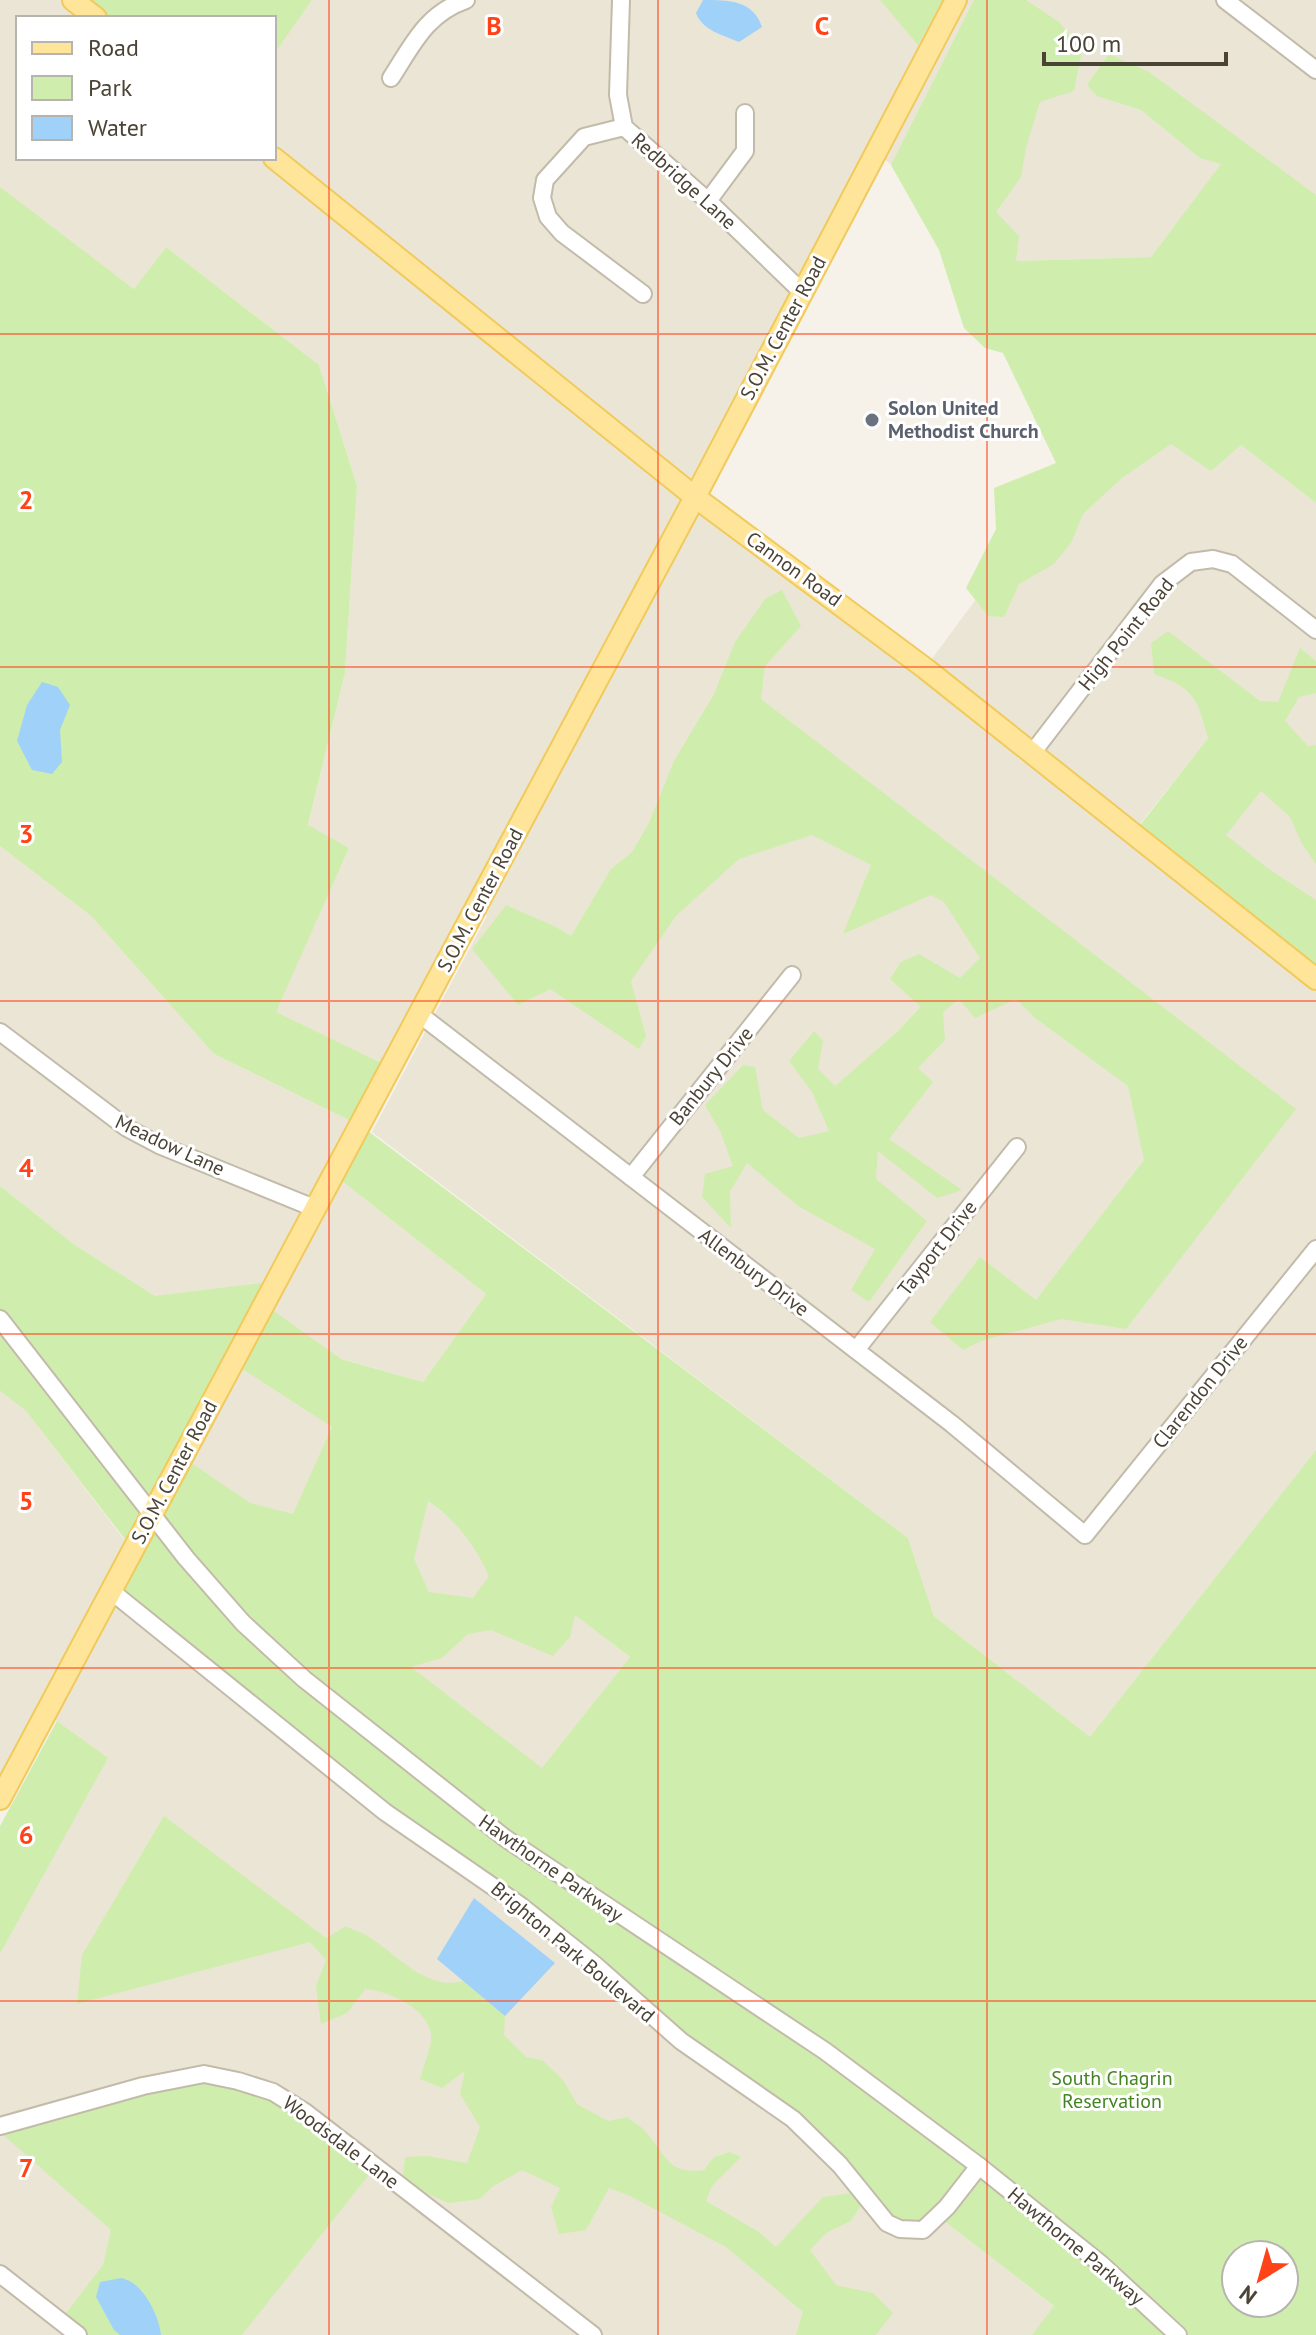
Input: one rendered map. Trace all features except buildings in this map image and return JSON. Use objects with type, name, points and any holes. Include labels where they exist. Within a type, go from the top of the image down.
[{"type":"main road","points":[[73,0],[93,16]]},
{"type":"main road","name":"S.O.M. Center Road","points":[[0,1799],[695,497],[956,0]]},
{"type":"main road","name":"Cannon Road","points":[[276,160],[695,497],[849,610],[1033,752],[1316,979]]},
{"type":"street","points":[[391,78],[430,21],[447,7],[466,0]]},
{"type":"street","name":"Redbridge Lane","points":[[621,0],[618,95],[624,127],[708,201],[801,291]]},
{"type":"street","points":[[1225,0],[1316,70]]},
{"type":"street","points":[[708,201],[745,151],[745,113]]},
{"type":"street","points":[[624,127],[584,137],[545,180],[542,198],[548,217],[562,233],[643,294]]},
{"type":"street","name":"High Point Road","points":[[1033,752],[1162,584],[1191,562],[1213,559],[1232,564],[1316,630]]},
{"type":"street","name":"Banbury Drive","points":[[631,1177],[792,975]]},
{"type":"street","name":"Allenbury Drive","points":[[419,1014],[952,1424],[1085,1535]]},
{"type":"street","name":"Meadow Lane","points":[[0,1032],[127,1128],[171,1150],[314,1208]]},
{"type":"street","name":"Tayport Drive","points":[[856,1350],[1017,1147]]},
{"type":"street","name":"Clarendon Drive","points":[[1085,1535],[1316,1249]]},
{"type":"street","name":"Hawthorne Parkway","points":[[0,1319],[186,1558],[243,1623],[304,1679],[505,1838],[825,2051],[979,2166],[1101,2264],[1178,2335]]},
{"type":"street","name":"Brighton Park Boulevard","points":[[111,1591],[385,1812],[521,1906],[594,1964],[672,2033],[793,2119],[840,2165],[887,2223],[900,2229],[923,2230],[947,2207],[979,2166]]},
{"type":"street","name":"Woodsdale Lane","points":[[0,2126],[143,2086],[204,2074],[273,2092],[305,2112],[593,2335]]},
{"type":"street","points":[[0,2274],[78,2335]]},
{"type":"shaded area","points":[[0,0],[73,0],[93,16],[16,16],[16,160],[276,160],[1191,878],[1266,784],[1208,738],[1137,828],[928,664],[1145,371],[1316,503],[1316,1450],[1091,1738],[934,1616],[908,1538],[372,1132],[487,916],[476,908],[390,1067],[275,1012],[349,848],[308,826],[345,673],[357,486],[319,365],[166,247],[134,289],[0,188]]},
{"type":"shaded area","points":[[312,0],[1316,0],[1316,237],[1222,164],[1151,257],[1016,261],[875,152],[887,113],[689,482],[276,156],[276,49]]},
{"type":"shaded area","points":[[0,846],[91,916],[214,1054],[359,1125],[333,1174],[486,1294],[423,1382],[342,1359],[318,1416],[630,1657],[542,1769],[169,1480],[274,1281],[156,1297],[75,1245],[0,1186]]},
{"type":"shaded area","points":[[0,1391],[26,1411],[132,1550],[939,2217],[1091,2335],[0,2335],[0,1954],[107,1758],[46,1713],[0,1799]]},
{"type":"green space","points":[[73,0],[312,0],[276,51],[276,16],[93,16]]},
{"type":"green space","points":[[880,0],[943,0],[918,45]]},
{"type":"green space","points":[[974,0],[1026,0],[1059,22],[1082,51],[1074,91],[1040,102],[1021,177],[996,212],[1019,236],[1016,261],[1151,257],[1221,164],[1200,158],[1141,110],[1097,96],[1087,85],[1109,54],[1149,72],[1316,195],[1316,503],[1241,445],[1211,471],[1171,444],[1122,478],[1083,514],[1071,543],[1054,564],[1019,584],[1004,617],[988,616],[966,588],[996,529],[994,488],[1056,463],[1003,353],[985,348],[964,328],[939,250],[891,165]]},
{"type":"green space","name":"South Chagrin Reservation","points":[[0,187],[134,289],[166,247],[319,365],[357,486],[345,673],[308,825],[349,848],[276,1012],[390,1067],[360,1125],[908,1538],[934,1616],[1090,1737],[1316,1450],[1316,2335],[1032,2335],[1054,2306],[939,2217],[900,2229],[840,2165],[482,1876],[111,1591],[127,1542],[26,1411],[0,1391],[0,1186],[75,1245],[155,1296],[276,1281],[264,1304],[341,1359],[423,1382],[486,1294],[333,1174],[359,1125],[214,1054],[91,916],[0,846]],"holes":[[[233,1363],[332,1427],[293,1514],[250,1503],[193,1464],[178,1486],[170,1481]],[[428,1501],[464,1534],[489,1576],[473,1598],[429,1592],[414,1559]],[[575,1615],[630,1657],[542,1768],[411,1667],[442,1658],[468,1634],[491,1630],[553,1656],[570,1637]]]},
{"type":"green space","points":[[782,590],[801,626],[765,666],[761,699],[1296,1109],[1126,1329],[1061,1319],[981,1341],[963,1350],[930,1322],[980,1257],[1036,1300],[1144,1160],[1128,1086],[1035,1018],[1016,999],[975,1018],[959,999],[943,1012],[945,1040],[918,1068],[933,1082],[889,1139],[962,1190],[937,1198],[878,1151],[876,1179],[927,1221],[869,1302],[851,1290],[875,1249],[798,1206],[747,1163],[730,1192],[731,1228],[702,1197],[705,1174],[733,1166],[720,1131],[705,1105],[743,1065],[755,1067],[763,1110],[799,1138],[829,1131],[812,1092],[789,1061],[814,1031],[823,1041],[818,1069],[835,1086],[921,1007],[890,979],[901,962],[919,954],[960,978],[980,958],[944,902],[931,895],[843,934],[871,865],[812,835],[739,859],[676,916],[631,981],[646,1036],[639,1049],[550,989],[518,1005],[472,949],[506,905],[571,936],[611,869],[632,852],[649,823],[674,761],[714,694],[735,642],[765,599]]},
{"type":"green space","points":[[1168,631],[1260,701],[1278,702],[1300,648],[1316,661],[1316,693],[1299,697],[1285,721],[1308,746],[1316,745],[1316,864],[1302,844],[1290,817],[1261,791],[1226,835],[1316,900],[1316,970],[1134,833],[1208,738],[1192,697],[1178,684],[1154,674],[1151,643]]},
{"type":"green space","points":[[57,1721],[108,1758],[0,1954],[0,1826]]},
{"type":"green space","points":[[164,1816],[326,1938],[346,1926],[366,1935],[425,1976],[450,1983],[463,1981],[505,2016],[504,2035],[526,2057],[542,2060],[563,2080],[577,2104],[608,2121],[627,2117],[643,2129],[673,2165],[691,2171],[704,2170],[714,2157],[730,2152],[741,2157],[712,2186],[706,2201],[759,2232],[776,2247],[823,2197],[853,2193],[862,2204],[851,2221],[826,2233],[810,2250],[836,2285],[873,2293],[893,2313],[876,2335],[796,2335],[803,2312],[726,2247],[609,2188],[586,2230],[559,2234],[551,2207],[560,2188],[522,2170],[492,2187],[480,2199],[448,2203],[420,2190],[403,2176],[405,2157],[427,2156],[467,2163],[480,2127],[460,2094],[465,2071],[442,2088],[420,2079],[430,2046],[430,2030],[418,2011],[386,1994],[365,1989],[347,2013],[321,2024],[316,1986],[326,1960],[310,1942],[77,2004],[82,1955]]},
{"type":"green space","points":[[204,2074],[273,2092],[375,2167],[242,2335],[78,2335],[60,2321],[103,2265],[111,2230],[0,2132]]},
{"type":"water","points":[[703,0],[739,3],[753,11],[762,27],[739,42],[720,34],[703,24],[696,13]]},
{"type":"water","points":[[42,682],[58,687],[70,705],[60,730],[62,762],[52,774],[32,770],[17,741],[27,705]]},
{"type":"water","points":[[474,1898],[555,1963],[505,2016],[437,1959]]},
{"type":"water","points":[[121,2278],[136,2285],[148,2300],[161,2335],[120,2335],[114,2330],[96,2297],[100,2282]]},
{"type":"place","name":"Solon United Methodist Church","points":[[872,420]]}]
